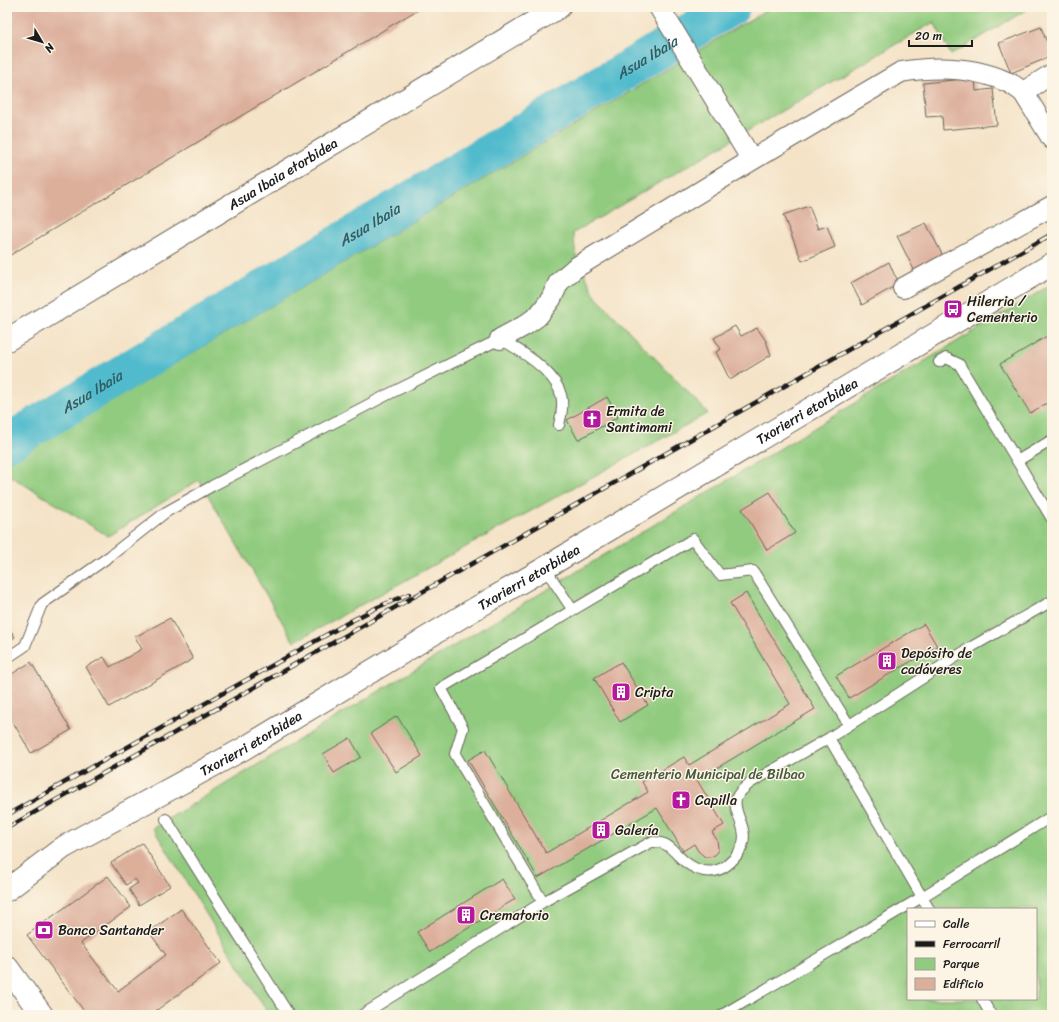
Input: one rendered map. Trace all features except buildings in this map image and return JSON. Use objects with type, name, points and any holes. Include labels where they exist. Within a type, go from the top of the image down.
[{"type":"street","name":"Asua Ibaia etorbidea","points":[[7,340],[559,7]]},
{"type":"street","points":[[660,7],[752,160]]},
{"type":"street","points":[[500,340],[538,316],[551,299],[559,282],[575,268],[752,160],[901,72],[923,68],[967,70],[983,73],[1008,82],[1023,92],[1052,139]]},
{"type":"street","points":[[1023,92],[1052,74]]},
{"type":"street","points":[[903,288],[1052,206]]},
{"type":"street","name":"Txorierri etorbidea","points":[[7,890],[64,847],[243,749],[464,615],[1052,264]]},
{"type":"street","points":[[7,967],[42,1015]]},
{"type":"lane","points":[[7,658],[25,646],[42,604],[110,556],[166,512],[233,475],[388,395],[500,340],[518,349],[539,364],[556,383],[562,395],[560,426]]},
{"type":"lane","points":[[940,362],[946,358],[959,364],[1052,518]]},
{"type":"lane","points":[[1017,461],[1052,440]]},
{"type":"lane","points":[[543,902],[455,754],[463,728],[441,688],[572,609],[693,539],[720,575],[753,571],[849,725]]},
{"type":"lane","points":[[545,568],[572,609]]},
{"type":"lane","points":[[362,1015],[543,902],[651,842],[660,842],[667,845],[685,861],[698,869],[709,872],[720,870],[734,860],[742,848],[744,830],[736,809],[736,799],[742,790],[750,783],[829,738],[974,646],[1052,601]]},
{"type":"lane","points":[[829,738],[928,908]]},
{"type":"lane","points":[[722,1015],[922,897],[1052,816]]},
{"type":"lane","points":[[166,819],[289,1015]]},
{"type":"lane","points":[[983,1000],[991,1015]]},
{"type":"green space","points":[[771,7],[1031,7],[951,55],[934,22],[573,233],[576,256],[596,297],[708,413],[294,642],[199,480],[108,536],[7,474],[7,464]]},
{"type":"green space","name":"Cementerio Municipal de Bilbao","points":[[1052,284],[1052,1015],[269,1015],[153,828]]},
{"type":"waterway","name":"Asua Ibaia","points":[[7,443],[731,7]]},
{"type":"railway","points":[[7,828],[1052,234]]},
{"type":"railway","points":[[7,815],[351,621],[378,607],[409,594]]},
{"type":"place","name":"Hilerria / Cementerio","points":[[953,309]]},
{"type":"place","name":"Ermita de Santimami","points":[[592,419]]},
{"type":"place","name":"Depósito de cadáveres","points":[[887,661]]},
{"type":"place","name":"Cripta","points":[[621,692]]},
{"type":"place","name":"Capilla","points":[[681,800]]},
{"type":"place","name":"Galería","points":[[601,830]]},
{"type":"place","name":"Crematorio","points":[[466,915]]},
{"type":"place","name":"Banco Santander","points":[[44,930]]}]
